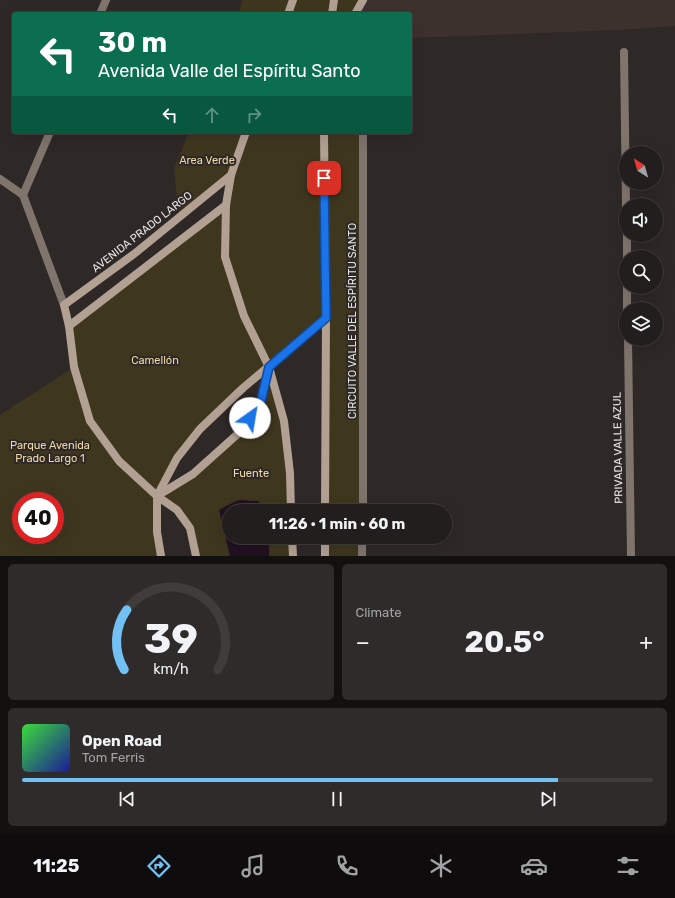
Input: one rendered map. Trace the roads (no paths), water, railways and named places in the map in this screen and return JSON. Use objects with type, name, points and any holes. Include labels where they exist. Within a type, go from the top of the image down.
[{"type":"street","points":[[101,12],[106,0]]},
{"type":"street","points":[[289,12],[293,0]]},
{"type":"street","points":[[332,12],[334,0]]},
{"type":"street","points":[[356,12],[363,0]]},
{"type":"street","points":[[624,52],[626,198]]},
{"type":"street","points":[[23,195],[49,134]]},
{"type":"street","points":[[245,134],[231,175],[226,205],[225,257],[244,316],[269,367],[284,421],[290,474],[291,504]]},
{"type":"street","points":[[324,134],[326,318],[325,504]]},
{"type":"street","name":"CIRCUITO VALLE DEL ESPÍRITU SANTO","points":[[362,504],[363,134]]},
{"type":"street","name":"AVENIDA PRADO LARGO","points":[[64,305],[134,254],[231,175]]},
{"type":"street","points":[[0,179],[23,195],[64,305],[69,326],[74,367],[90,421],[119,461],[157,496],[177,510],[190,528],[196,556]]},
{"type":"street","points":[[69,326],[226,205]]},
{"type":"street","points":[[161,556],[156,532],[157,496],[177,458],[200,429],[243,388],[326,318]]},
{"type":"street","name":"PRIVADA VALLE AZUL","points":[[628,346],[630,556]]},
{"type":"street","points":[[157,496],[193,474],[241,431],[260,405],[269,367]]},
{"type":"street","points":[[292,544],[293,556]]},
{"type":"street","points":[[325,544],[325,556]]},
{"type":"street","points":[[362,544],[362,556]]},
{"type":"park label","name":"Area Verde","points":[[207,160]]},
{"type":"park label","name":"Camellón","points":[[155,360]]},
{"type":"park label","name":"Parque Avenida Prado Largo 1","points":[[50,451]]},
{"type":"park label","name":"Fuente","points":[[251,473]]}]
